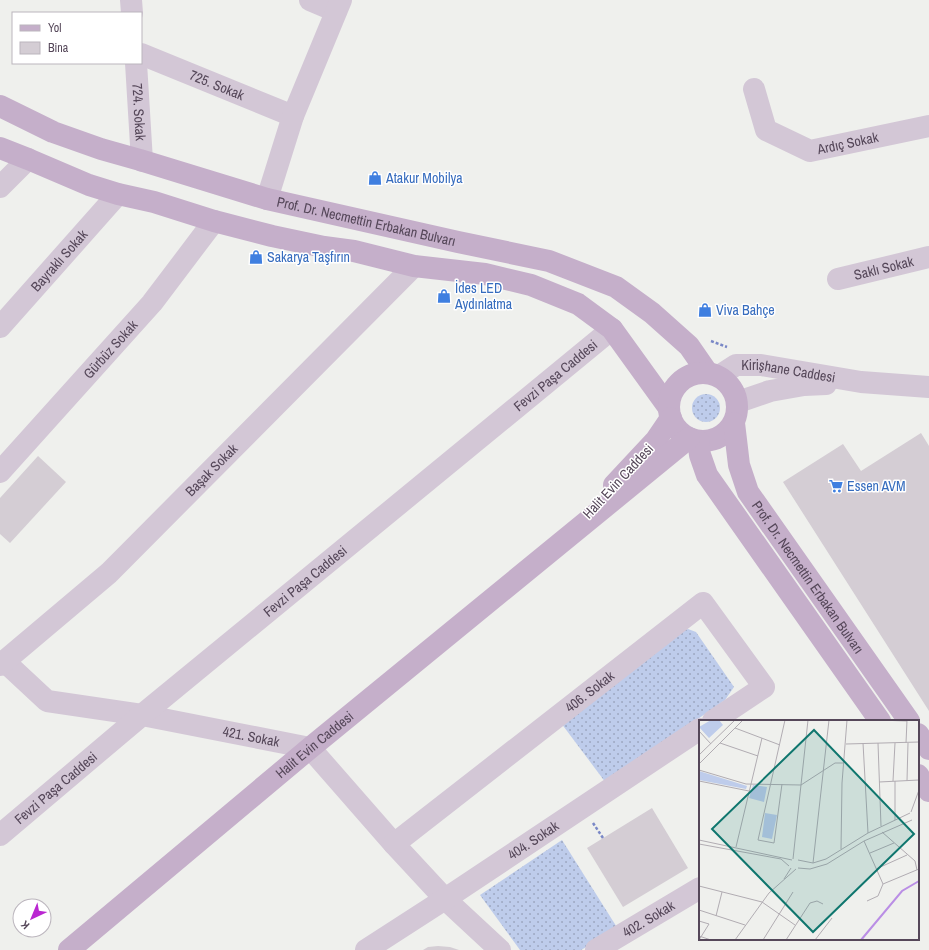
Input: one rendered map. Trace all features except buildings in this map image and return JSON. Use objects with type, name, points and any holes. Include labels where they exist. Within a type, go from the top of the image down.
[{"type":"main road","name":"Prof. Dr. Necmettin Erbakan Bulvarı","points":[[0,106],[53,132],[102,149],[267,199],[458,242],[549,260],[616,287],[652,313],[689,346],[713,374]]},
{"type":"main road","name":"Prof. Dr. Necmettin Erbakan Bulvarı","points":[[0,148],[28,158],[89,185],[272,236],[324,247],[354,251],[414,266],[485,274],[531,285],[578,304],[612,329],[670,413]]},
{"type":"main road","points":[[695,373],[713,374],[726,380],[738,402],[734,423],[727,432],[718,438],[708,441],[693,439],[681,433],[675,426],[670,413],[671,396],[676,386],[684,378],[695,373]]},
{"type":"main road","name":"Halit Evin Caddesi","points":[[562,541],[656,440],[670,413]]},
{"type":"main road","name":"Prof. Dr. Necmettin Erbakan Bulvarı","points":[[734,423],[739,465],[748,492],[908,720]]},
{"type":"main road","name":"Prof. Dr. Necmettin Erbakan Bulvarı","points":[[693,439],[707,475],[879,720]]},
{"type":"main road","name":"Halit Evin Caddesi","points":[[69,950],[310,748],[562,541],[693,439]]},
{"type":"main road","points":[[919,735],[929,750]]},
{"type":"main road","points":[[919,776],[929,791]]},
{"type":"street","points":[[131,0],[132,12]]},
{"type":"street","points":[[267,199],[294,116],[338,6],[310,0]]},
{"type":"street","name":"725. Sokak","points":[[142,54],[294,116]]},
{"type":"street","name":"724. Sokak","points":[[136,64],[142,161]]},
{"type":"street","name":"Ardıç Sokak","points":[[754,89],[766,130],[810,151],[929,126]]},
{"type":"street","points":[[0,187],[28,158]]},
{"type":"street","name":"Bayraklı Sokak","points":[[0,327],[118,194]]},
{"type":"street","name":"Gürbüz Sokak","points":[[0,472],[152,303],[214,221]]},
{"type":"street","name":"Saklı Sokak","points":[[838,279],[929,257]]},
{"type":"street","name":"Başak Sokak","points":[[2,663],[108,573],[414,266]]},
{"type":"street","name":"Fevzi Paşa Caddesi","points":[[0,835],[142,715],[612,329]]},
{"type":"street","name":"Kirişhane Caddesi","points":[[713,374],[736,365],[761,365],[861,382],[929,387]]},
{"type":"street","name":"Kirişhane Caddesi","points":[[738,402],[770,391],[804,385],[861,382]]},
{"type":"street","name":"406. Sokak","points":[[394,844],[703,603],[764,687],[714,720]]},
{"type":"street","name":"421. Sokak","points":[[2,663],[47,701],[142,715],[310,748]]},
{"type":"street","name":"404. Sokak","points":[[366,950],[699,730]]},
{"type":"street","points":[[310,748],[394,844],[445,899],[500,950]]},
{"type":"street","name":"402. Sokak","points":[[596,950],[699,889]]},
{"type":"path","points":[[592,821],[603,838]]},
{"type":"shaded area","points":[[706,394],[716,398],[720,408],[716,418],[706,422],[696,418],[692,408],[696,398]]},
{"type":"shaded area","points":[[688,629],[696,632],[734,687],[725,700],[606,783],[561,723],[677,632]]},
{"type":"shaded area","points":[[562,840],[618,929],[581,950],[520,950],[480,895]]},
{"type":"place","name":"Atakur Mobilya","points":[[375,178]]},
{"type":"place","name":"Sakarya Taşfırın","points":[[256,257]]},
{"type":"place","name":"İdes LED Aydınlatma","points":[[444,296]]},
{"type":"place","name":"Viva Bahçe","points":[[705,310]]},
{"type":"place","name":"Essen AVM","points":[[836,486]]}]
